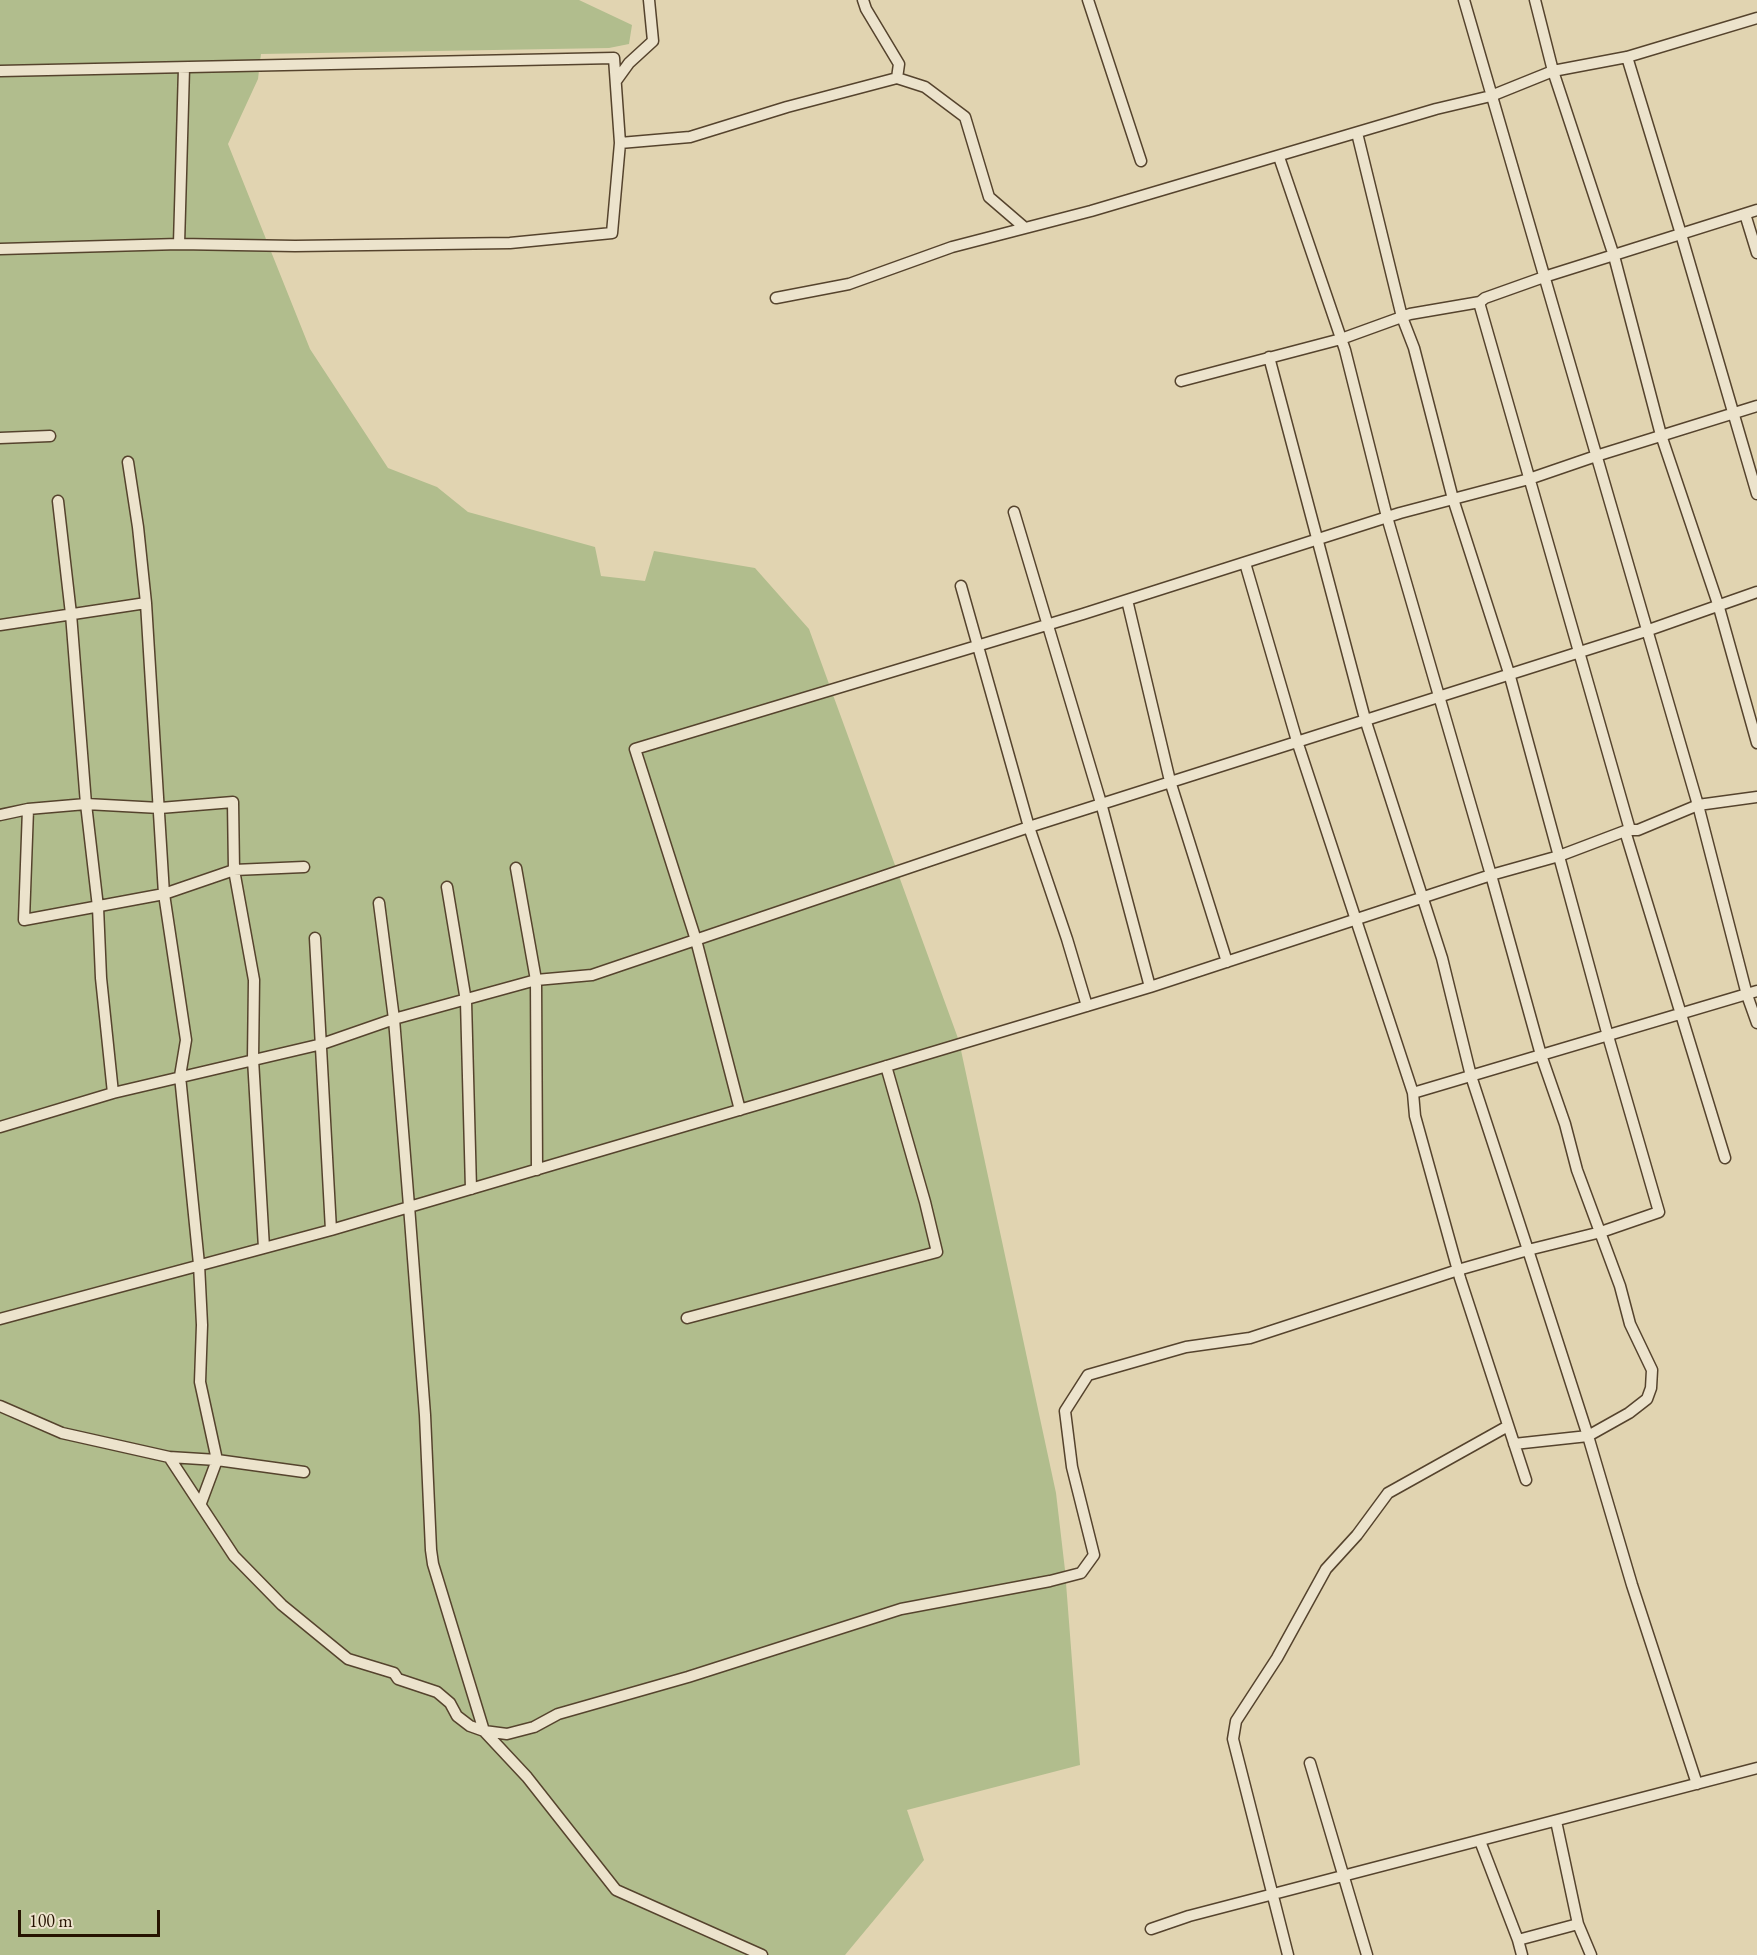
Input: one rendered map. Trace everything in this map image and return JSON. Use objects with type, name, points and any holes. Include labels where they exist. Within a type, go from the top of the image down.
[{"type":"street","points":[[615,81],[629,63],[653,41],[649,0]]},
{"type":"street","points":[[863,0],[899,64],[897,78]]},
{"type":"street","points":[[1088,0],[1141,161]]},
{"type":"street","points":[[1464,0],[1752,993],[1757,1023]]},
{"type":"street","points":[[1535,0],[1553,71],[1614,256],[1661,435],[1718,604],[1757,743]]},
{"type":"street","points":[[776,298],[849,284],[952,247],[1091,211],[1436,109],[1491,96],[1553,71],[1627,57],[1757,18]]},
{"type":"street","points":[[1627,57],[1757,494]]},
{"type":"street","points":[[0,71],[614,58],[620,143],[612,233],[510,243],[295,246],[179,244],[0,249]]},
{"type":"street","points":[[179,244],[184,68]]},
{"type":"street","points":[[620,143],[690,137],[787,107],[897,78],[924,87],[965,117],[990,197],[1025,228]]},
{"type":"street","points":[[169,1457],[234,1556],[282,1605],[348,1659],[394,1673],[398,1679],[437,1692],[450,1703],[457,1716],[470,1726],[484,1731],[507,1734],[534,1727],[558,1714],[688,1677],[901,1609],[1081,1573],[1094,1555],[1072,1467],[1065,1411],[1088,1375],[1186,1347],[1250,1338],[1458,1270],[1601,1232],[1659,1212],[1608,1036],[1509,673],[1453,499],[1414,348],[1402,317],[1357,133]]},
{"type":"street","points":[[1279,157],[1341,339],[1387,517],[1440,695],[1541,1055],[1565,1125],[1577,1170],[1620,1286],[1630,1324],[1652,1370],[1652,1388],[1647,1400],[1588,1436],[1514,1444]]},
{"type":"street","points":[[1181,381],[1341,339],[1402,317],[1480,302],[1485,298],[1544,277],[1757,210]]},
{"type":"street","points":[[1745,214],[1757,253]]},
{"type":"street","points":[[1480,302],[1528,479],[1580,651],[1627,831],[1680,1015],[1725,1158]]},
{"type":"street","points":[[1269,357],[1365,719],[1442,958],[1472,1076],[1697,1784]]},
{"type":"street","points":[[741,1110],[696,940],[635,749],[1127,600],[1387,517],[1528,479],[1757,406]]},
{"type":"street","points":[[0,438],[50,436]]},
{"type":"street","points":[[128,462],[146,603],[164,894],[186,1040],[180,1076],[199,1264],[202,1325],[200,1382],[217,1460],[201,1503]]},
{"type":"street","points":[[58,501],[86,804],[98,907],[101,978],[113,1093]]},
{"type":"street","points":[[1014,512],[1101,803],[1150,987]]},
{"type":"street","points":[[1245,562],[1297,741],[1413,1093],[1415,1116],[1458,1270],[1526,1480]]},
{"type":"street","points":[[961,586],[1029,827],[1067,939],[1086,1006]]},
{"type":"street","points":[[0,1126],[113,1093],[322,1044],[394,1019],[536,980],[592,975],[1101,803],[1646,631],[1757,592]]},
{"type":"street","points":[[1127,600],[1170,782],[1227,962]]},
{"type":"street","points":[[0,625],[146,603]]},
{"type":"street","points":[[0,1319],[331,1230],[741,1110],[1150,987],[1491,874],[1559,856],[1627,831],[1638,830],[1698,805],[1757,797]]},
{"type":"street","points":[[0,815],[28,809],[86,804],[160,808],[233,802],[234,870],[254,980],[253,1059],[264,1248]]},
{"type":"street","points":[[28,809],[24,920],[164,894],[234,870],[304,867]]},
{"type":"street","points":[[516,868],[536,980],[537,1170]]},
{"type":"street","points":[[447,886],[466,1001],[471,1189]]},
{"type":"street","points":[[379,903],[394,1019],[410,1206],[425,1415],[431,1550],[433,1564],[484,1731],[527,1778],[616,1890],[762,1955]]},
{"type":"street","points":[[315,938],[331,1230]]},
{"type":"street","points":[[1413,1093],[1752,993]]},
{"type":"street","points":[[687,1318],[937,1252],[886,1066]]},
{"type":"street","points":[[0,1406],[62,1433],[169,1457],[217,1460],[304,1472]]},
{"type":"street","points":[[1288,1955],[1233,1739],[1236,1721],[1277,1658],[1326,1569],[1357,1535],[1388,1492],[1508,1426]]},
{"type":"street","points":[[1310,1763],[1367,1955]]},
{"type":"street","points":[[1151,1929],[1189,1916],[1757,1768]]},
{"type":"street","points":[[1556,1821],[1578,1924],[1591,1955]]},
{"type":"street","points":[[1480,1841],[1522,1955]]},
{"type":"street","points":[[1518,1940],[1578,1924]]},
{"type":"green space","points":[[0,0],[579,0],[632,25],[629,44],[609,48],[261,54],[258,79],[228,144],[310,349],[388,468],[437,487],[468,512],[595,547],[601,576],[645,581],[654,551],[755,568],[809,629],[959,1041],[1056,1493],[1065,1570],[1080,1765],[907,1810],[924,1860],[845,1955],[0,1955]]}]
